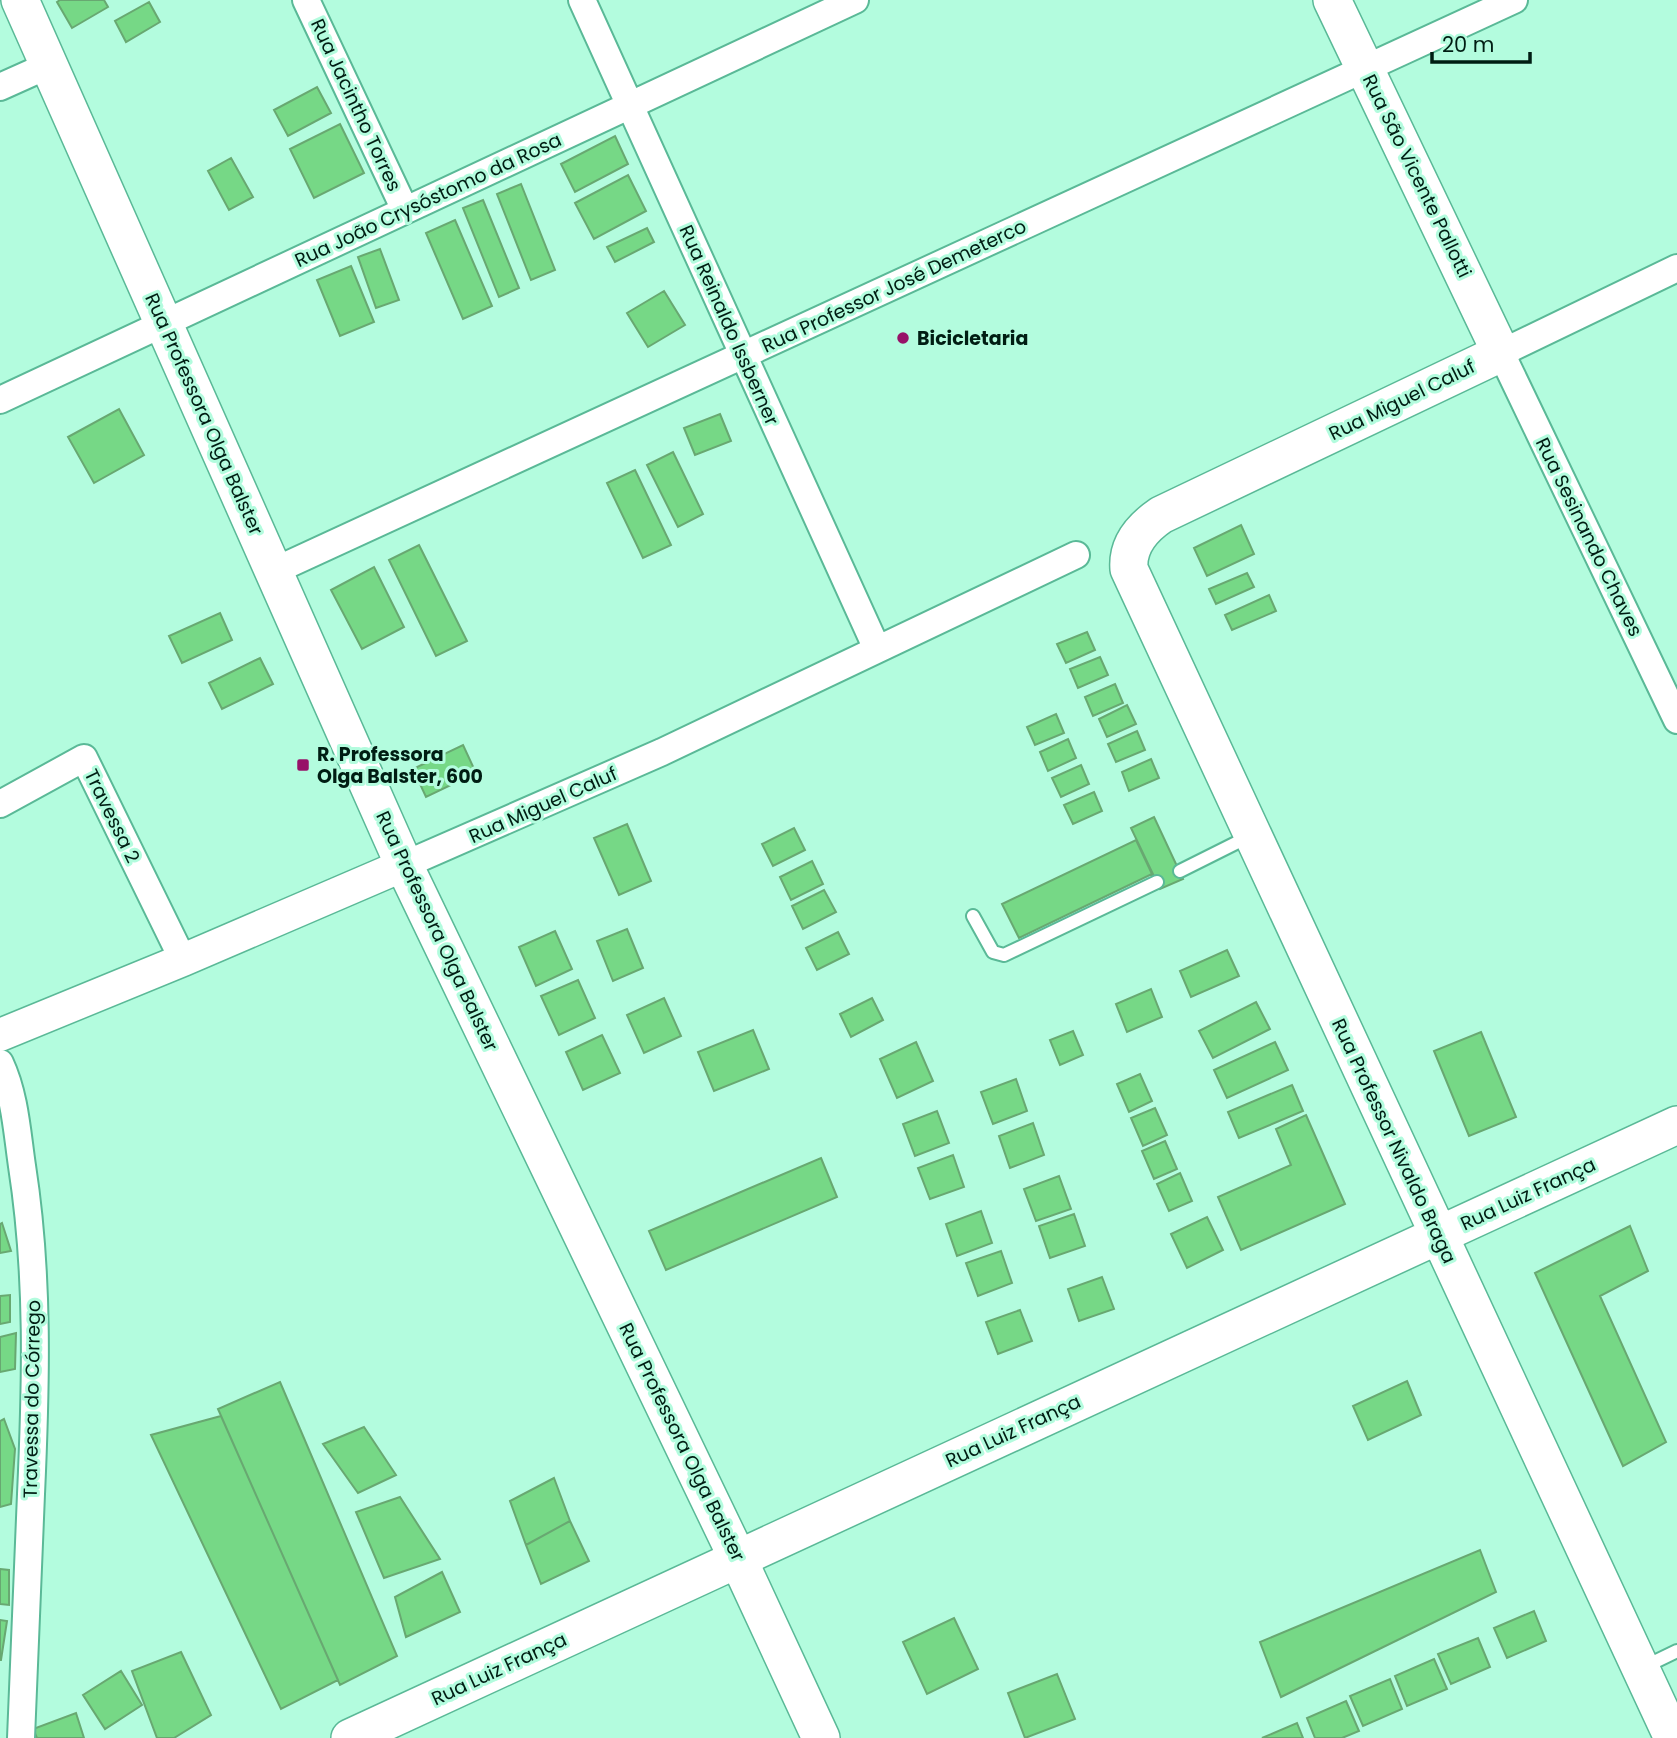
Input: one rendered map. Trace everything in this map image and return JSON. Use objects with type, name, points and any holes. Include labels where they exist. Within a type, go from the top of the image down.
[{"type":"main road","name":"Rua Professora Olga Balster","points":[[20,0],[404,865],[738,1559],[821,1738]]},
{"type":"main road","name":"Rua São Vicente Pallotti","points":[[1332,0],[1501,353]]},
{"type":"main road","name":"Rua Miguel Caluf","points":[[1135,541],[1143,530],[1161,515],[1501,353]]},
{"type":"main road","name":"Rua Professor Nivaldo Braga","points":[[1135,541],[1129,558],[1131,575],[1673,1738]]},
{"type":"main road","name":"Rua Luiz França","points":[[350,1738],[1677,1125]]},
{"type":"street","name":"Rua Jacintho Torres","points":[[306,0],[405,210]]},
{"type":"street","name":"Rua Reinaldo Issberner","points":[[582,0],[877,649]]},
{"type":"street","name":"Rua João Crysóstomo da Rosa","points":[[0,400],[855,0]]},
{"type":"street","name":"Rua Professor José Demeterco","points":[[274,571],[1514,0]]},
{"type":"street","points":[[0,87],[50,65]]},
{"type":"street","name":"Rua Miguel Caluf","points":[[1501,353],[1677,268]]},
{"type":"street","name":"Rua Sesinando Chaves","points":[[1501,353],[1677,720]]},
{"type":"street","name":"Rua Miguel Caluf","points":[[0,1035],[183,960],[649,758],[1076,555]]},
{"type":"street","name":"Travessa 2","points":[[0,804],[84,758],[183,960]]},
{"type":"street","name":"Travessa do Córrego","points":[[0,1063],[11,1093],[24,1177],[32,1244],[36,1326],[21,1738]]},
{"type":"lane","points":[[1180,871],[1252,835]]},
{"type":"lane","points":[[973,916],[993,952],[1004,956],[1157,882]]},
{"type":"lane","points":[[1641,1669],[1677,1651]]},
{"type":"building","points":[[104,0],[108,7],[72,28],[57,2]]},
{"type":"building","points":[[149,2],[160,22],[126,42],[115,21]]},
{"type":"building","points":[[317,87],[331,113],[288,136],[274,110]]},
{"type":"building","points":[[340,124],[364,173],[314,198],[290,149]]},
{"type":"building","points":[[615,136],[628,164],[575,192],[561,164]]},
{"type":"building","points":[[231,158],[253,197],[229,210],[208,171]]},
{"type":"building","points":[[628,175],[646,211],[594,239],[575,203]]},
{"type":"building","points":[[521,184],[555,270],[531,280],[497,194]]},
{"type":"building","points":[[483,200],[519,288],[499,297],[463,208]]},
{"type":"building","points":[[455,220],[492,306],[463,319],[426,233]]},
{"type":"building","points":[[647,228],[654,242],[615,262],[607,247]]},
{"type":"building","points":[[380,249],[399,300],[376,308],[358,257]]},
{"type":"building","points":[[351,266],[374,322],[340,336],[317,280]]},
{"type":"building","points":[[664,291],[685,325],[648,347],[627,313]]},
{"type":"building","points":[[119,409],[144,455],[94,483],[68,437]]},
{"type":"building","points":[[720,414],[731,441],[695,455],[684,428]]},
{"type":"building","points":[[673,452],[703,514],[678,527],[647,465]]},
{"type":"building","points":[[635,470],[671,545],[643,558],[607,483]]},
{"type":"building","points":[[1241,525],[1254,554],[1207,576],[1194,548]]},
{"type":"building","points":[[419,545],[467,641],[436,656],[389,560]]},
{"type":"building","points":[[374,567],[404,627],[362,649],[331,590]]},
{"type":"building","points":[[1247,573],[1254,587],[1216,604],[1209,589]]},
{"type":"building","points":[[1269,595],[1276,611],[1232,630],[1225,615]]},
{"type":"building","points":[[220,613],[232,640],[182,663],[169,636]]},
{"type":"building","points":[[1087,632],[1095,650],[1066,663],[1057,644]]},
{"type":"building","points":[[1100,657],[1108,675],[1078,688],[1070,669]]},
{"type":"building","points":[[260,658],[273,684],[222,709],[209,683]]},
{"type":"building","points":[[1115,684],[1123,703],[1093,716],[1085,697]]},
{"type":"building","points":[[1127,705],[1136,724],[1107,737],[1099,719]]},
{"type":"building","points":[[1056,714],[1064,733],[1035,745],[1027,727]]},
{"type":"building","points":[[1137,731],[1145,750],[1116,762],[1108,744]]},
{"type":"building","points":[[1068,739],[1076,758],[1048,771],[1040,752]]},
{"type":"building","points":[[463,745],[476,773],[426,797],[413,769]]},
{"type":"building","points":[[1151,759],[1159,778],[1129,791],[1122,772]]},
{"type":"building","points":[[1081,765],[1089,784],[1061,797],[1052,778]]},
{"type":"building","points":[[1094,792],[1102,811],[1073,824],[1064,805]]},
{"type":"building","points":[[1154,817],[1183,879],[1160,889],[1131,828]]},
{"type":"building","points":[[627,824],[651,881],[619,895],[594,838]]},
{"type":"building","points":[[794,828],[805,850],[773,866],[762,844]]},
{"type":"building","points":[[1136,840],[1152,874],[1019,938],[1002,904]]},
{"type":"building","points":[[812,861],[823,884],[791,900],[780,877]]},
{"type":"building","points":[[824,890],[836,912],[803,929],[792,906]]},
{"type":"building","points":[[627,929],[643,968],[613,981],[597,941]]},
{"type":"building","points":[[555,931],[572,969],[536,986],[519,947]]},
{"type":"building","points":[[838,932],[849,954],[817,970],[806,948]]},
{"type":"building","points":[[1227,950],[1239,976],[1191,997],[1180,971]]},
{"type":"building","points":[[578,980],[595,1018],[559,1035],[541,996]]},
{"type":"building","points":[[1151,989],[1162,1017],[1127,1032],[1116,1004]]},
{"type":"building","points":[[664,998],[681,1036],[644,1053],[627,1015]]},
{"type":"building","points":[[872,998],[883,1020],[851,1037],[840,1014]]},
{"type":"building","points":[[1256,1002],[1270,1029],[1213,1058],[1199,1031]]},
{"type":"building","points":[[753,1030],[769,1069],[714,1091],[698,1052]]},
{"type":"building","points":[[1073,1031],[1083,1055],[1060,1065],[1050,1040]]},
{"type":"building","points":[[1481,1032],[1516,1117],[1469,1136],[1434,1051]]},
{"type":"building","points":[[602,1035],[620,1073],[583,1090],[566,1052]]},
{"type":"building","points":[[916,1042],[933,1081],[897,1098],[880,1059]]},
{"type":"building","points":[[1275,1042],[1288,1070],[1227,1098],[1214,1070]]},
{"type":"building","points":[[1140,1074],[1152,1101],[1129,1112],[1117,1084]]},
{"type":"building","points":[[1016,1079],[1027,1111],[993,1124],[981,1092]]},
{"type":"building","points":[[1292,1085],[1303,1111],[1239,1138],[1228,1112]]},
{"type":"building","points":[[1155,1108],[1167,1135],[1143,1146],[1131,1118]]},
{"type":"building","points":[[937,1111],[949,1143],[915,1156],[903,1124]]},
{"type":"building","points":[[1306,1115],[1345,1204],[1241,1250],[1218,1197],[1291,1165],[1276,1129]]},
{"type":"building","points":[[1033,1123],[1044,1155],[1010,1168],[999,1136]]},
{"type":"building","points":[[1165,1141],[1177,1169],[1154,1179],[1142,1151]]},
{"type":"building","points":[[953,1155],[964,1187],[930,1199],[918,1168]]},
{"type":"building","points":[[821,1158],[837,1197],[666,1270],[649,1231]]},
{"type":"building","points":[[1180,1173],[1192,1201],[1169,1211],[1157,1184]]},
{"type":"building","points":[[1059,1176],[1071,1209],[1036,1221],[1024,1189]]},
{"type":"building","points":[[981,1211],[992,1243],[957,1256],[946,1224]]},
{"type":"building","points":[[1074,1214],[1085,1246],[1050,1258],[1039,1226]]},
{"type":"building","points":[[1207,1217],[1223,1250],[1187,1268],[1171,1234]]},
{"type":"building","points":[[2,1223],[11,1251],[0,1253],[0,1224]]},
{"type":"building","points":[[1630,1226],[1648,1271],[1600,1296],[1666,1442],[1623,1466],[1535,1273]]},
{"type":"building","points":[[1001,1251],[1012,1283],[978,1296],[966,1263]]},
{"type":"building","points":[[1102,1277],[1114,1309],[1079,1321],[1068,1289]]},
{"type":"building","points":[[10,1295],[10,1322],[0,1324],[0,1296]]},
{"type":"building","points":[[1020,1310],[1032,1341],[998,1354],[986,1322]]},
{"type":"building","points":[[16,1333],[15,1369],[0,1372],[0,1337]]},
{"type":"building","points":[[1407,1381],[1421,1415],[1368,1440],[1353,1406]]},
{"type":"building","points":[[280,1382],[397,1656],[340,1685],[218,1409]]},
{"type":"building","points":[[221,1416],[338,1680],[281,1709],[151,1435]]},
{"type":"building","points":[[4,1419],[15,1449],[11,1504],[0,1507],[0,1421]]},
{"type":"building","points":[[364,1427],[396,1475],[358,1493],[323,1444]]},
{"type":"building","points":[[554,1478],[570,1521],[526,1545],[510,1501]]},
{"type":"building","points":[[400,1497],[440,1559],[384,1578],[356,1512]]},
{"type":"building","points":[[570,1521],[589,1561],[541,1584],[526,1545]]},
{"type":"building","points":[[1480,1550],[1496,1592],[1281,1697],[1260,1642]]},
{"type":"building","points":[[0,1569],[9,1570],[9,1605],[0,1604]]},
{"type":"building","points":[[442,1572],[460,1612],[406,1637],[395,1597]]},
{"type":"building","points":[[1534,1611],[1546,1641],[1507,1658],[1494,1628]]},
{"type":"building","points":[[954,1618],[978,1669],[927,1694],[903,1642]]},
{"type":"building","points":[[0,1620],[7,1621],[1,1660],[0,1660]]},
{"type":"building","points":[[1478,1638],[1490,1667],[1451,1684],[1438,1654]]},
{"type":"building","points":[[181,1652],[211,1715],[174,1738],[157,1738],[132,1671]]},
{"type":"building","points":[[1434,1659],[1447,1689],[1407,1706],[1395,1676]]},
{"type":"building","points":[[121,1671],[142,1705],[105,1729],[83,1695]]},
{"type":"building","points":[[1057,1674],[1075,1719],[1025,1738],[1008,1693]]},
{"type":"building","points":[[1390,1679],[1402,1709],[1363,1726],[1350,1696]]},
{"type":"building","points":[[1346,1701],[1359,1731],[1342,1738],[1315,1738],[1307,1718]]},
{"type":"building","points":[[76,1713],[84,1738],[37,1738],[33,1729]]},
{"type":"building","points":[[1297,1723],[1303,1738],[1262,1738]]},
{"type":"place","name":"Bicicletaria","points":[[903,338]]},
{"type":"place","name":"R. Professora Olga Balster, 600","points":[[303,765]]}]
